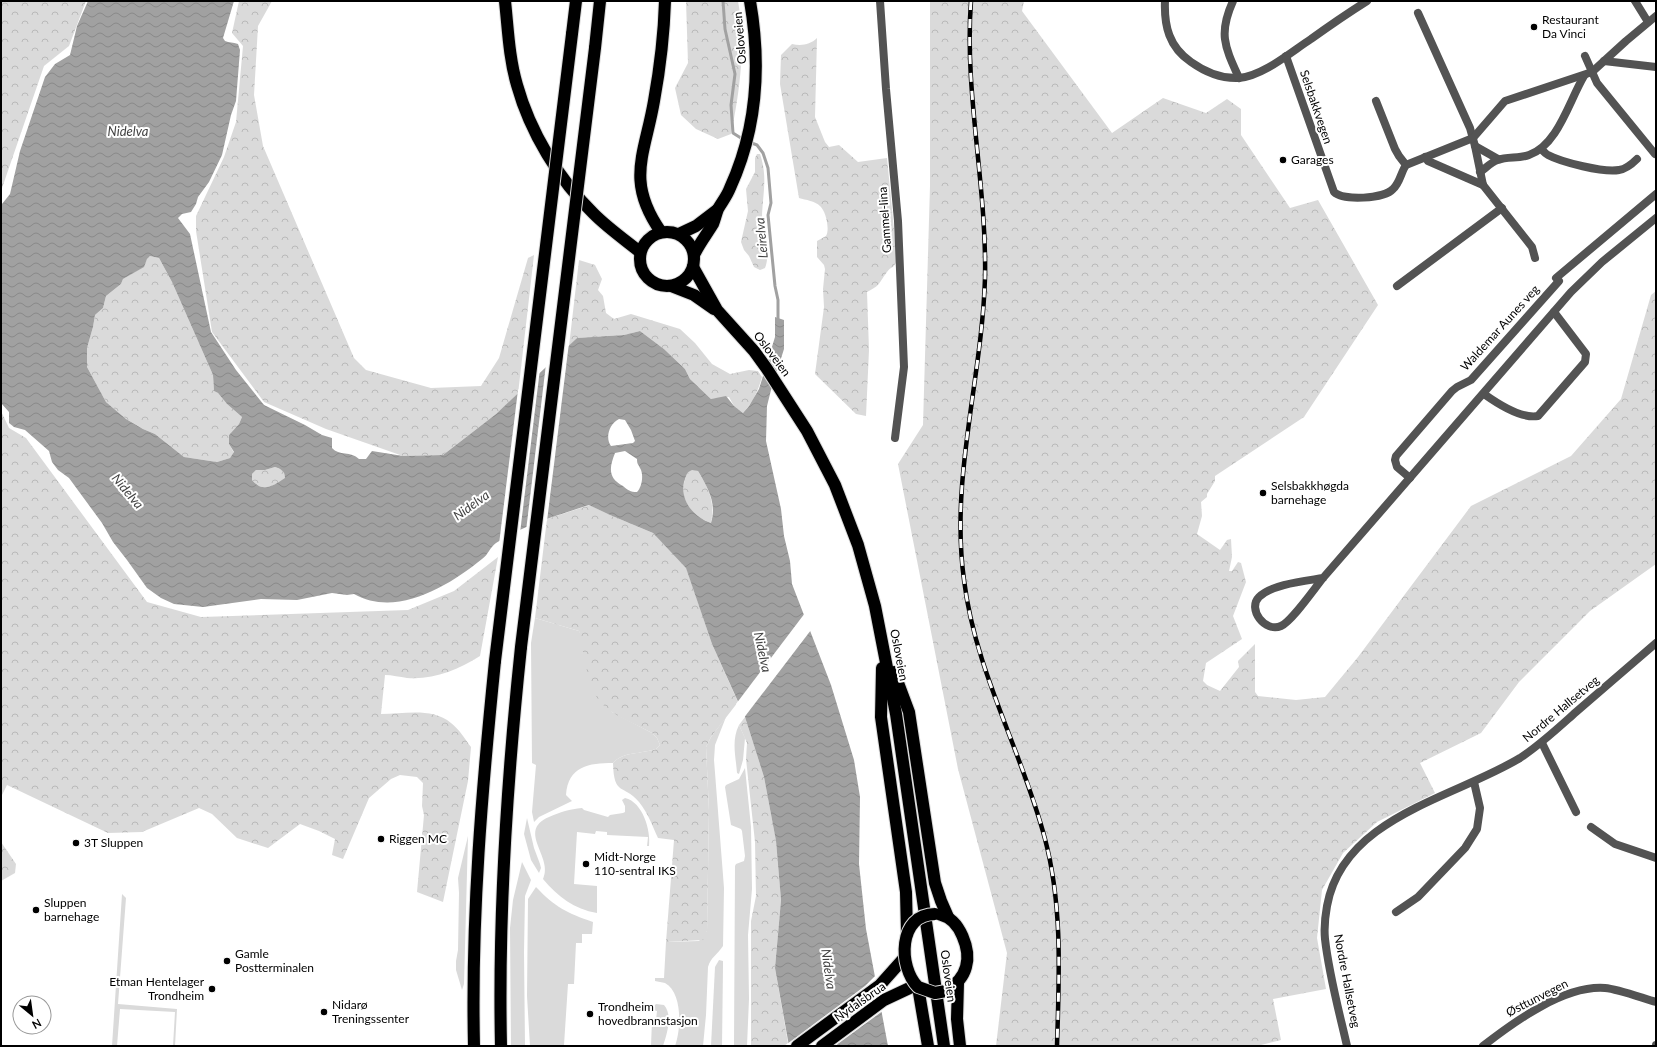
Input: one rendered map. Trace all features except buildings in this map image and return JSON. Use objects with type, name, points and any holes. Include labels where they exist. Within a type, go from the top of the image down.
[{"type":"highway","points":[[505,1],[510,51],[517,85],[528,117],[545,149],[565,182],[593,213],[640,252]]},
{"type":"highway","points":[[474,1046],[475,916],[478,839],[495,661],[576,1]]},
{"type":"highway","points":[[501,1046],[501,895],[509,761],[521,647],[600,1]]},
{"type":"highway","points":[[661,232],[646,203],[640,179],[640,164],[654,102],[665,1]]},
{"type":"highway","name":"Osloveien","points":[[717,310],[693,261],[718,209],[730,189],[741,163],[752,116],[756,39],[750,1]]},
{"type":"highway","name":"Osloveien","points":[[679,234],[696,226],[718,209]]},
{"type":"highway","points":[[667,231],[679,234],[688,242],[693,261],[689,275],[684,280],[671,286],[657,284],[646,276],[640,264],[640,252],[646,241],[655,234],[661,232],[667,231]]},
{"type":"highway","name":"Osloveien","points":[[671,286],[694,295],[717,310],[754,352],[782,390],[820,453],[846,510],[869,584],[883,643],[898,729],[944,1046]]},
{"type":"highway","points":[[883,643],[881,717],[906,892],[906,957],[909,971],[917,986],[928,1046]]},
{"type":"highway","points":[[883,643],[909,712],[935,883],[941,902],[948,917],[960,932],[966,950],[966,966],[958,983],[957,1019],[960,1046]]},
{"type":"highway","points":[[907,933],[913,924],[919,919],[930,914],[948,917]]},
{"type":"highway","name":"Nydalsbrua","points":[[796,1046],[880,984],[906,957]]},
{"type":"highway","points":[[917,986],[935,992],[946,991],[958,983]]},
{"type":"highway","name":"Nydalsbrua","points":[[822,1046],[884,1000],[917,986]]},
{"type":"street","name":"Gammel-lina","points":[[880,1],[898,221],[904,367],[894,438]]},
{"type":"street","points":[[1165,1],[1164,15],[1166,28],[1171,41],[1178,52],[1201,69],[1222,77],[1239,78],[1261,71],[1286,56],[1367,1]]},
{"type":"street","points":[[1233,1],[1226,16],[1223,36],[1228,55],[1239,78]]},
{"type":"street","points":[[1635,1],[1648,22]]},
{"type":"street","points":[[1418,13],[1473,138],[1483,185],[1532,247],[1535,258]]},
{"type":"street","points":[[1480,172],[1498,159],[1526,156],[1542,148],[1551,139],[1588,74],[1656,16]]},
{"type":"street","name":"Selsbakkvegen","points":[[1286,56],[1329,183],[1336,195],[1353,197],[1382,195],[1389,193],[1397,185],[1406,165]]},
{"type":"street","points":[[1585,56],[1588,74],[1655,154]]},
{"type":"street","points":[[1604,61],[1656,67]]},
{"type":"street","points":[[1376,101],[1397,153],[1406,165],[1473,138],[1505,101],[1544,87],[1588,74]]},
{"type":"street","points":[[1475,146],[1498,159]]},
{"type":"street","points":[[1542,148],[1548,155],[1579,165],[1605,170],[1619,170],[1625,168],[1632,165],[1636,159]]},
{"type":"street","points":[[1425,157],[1428,161],[1483,185]]},
{"type":"street","name":"Waldemar Aunes veg","points":[[1410,478],[1397,467],[1395,460],[1396,456],[1457,386],[1471,380],[1557,279],[1656,194]]},
{"type":"street","points":[[1397,286],[1502,208]]},
{"type":"street","points":[[1323,578],[1294,583],[1266,591],[1258,597],[1255,602],[1256,612],[1259,619],[1266,626],[1273,628],[1281,626],[1288,621],[1323,578],[1571,292],[1602,262],[1656,218]]},
{"type":"street","points":[[1484,394],[1498,404],[1530,418],[1538,416],[1585,362],[1586,354],[1554,312]]},
{"type":"street","name":"Nordre Hallsetveg","points":[[1347,1046],[1325,938],[1325,915],[1330,891],[1338,874],[1349,857],[1364,841],[1385,825],[1520,758],[1542,743],[1656,643]]},
{"type":"street","points":[[1542,743],[1576,812]]},
{"type":"street","points":[[1396,912],[1418,897],[1465,848],[1477,829],[1480,808],[1474,782]]},
{"type":"street","points":[[1591,827],[1615,844],[1656,858]]},
{"type":"street","name":"Østtunvegen","points":[[1482,1046],[1513,1022],[1547,1004],[1579,990],[1606,988],[1656,1002]]},
{"type":"green space","points":[[1,1],[86,1],[69,46],[44,66],[1,191]]},
{"type":"green space","points":[[239,1],[272,1],[258,26],[254,95],[263,146],[354,358],[366,370],[431,388],[481,386],[499,358],[528,258],[534,255],[518,394],[496,414],[443,455],[403,456],[326,429],[264,402],[212,332],[196,231],[196,216],[224,157],[236,122],[243,46],[232,33]]},
{"type":"green space","points":[[686,1],[738,1],[742,34],[742,51],[737,101],[731,134],[718,139],[696,129],[681,115],[675,88],[688,63]]},
{"type":"green space","points":[[930,1],[1024,1],[1022,11],[1112,133],[1163,98],[1206,113],[1227,99],[1241,109],[1241,135],[1290,208],[1318,200],[1378,305],[1304,417],[1215,476],[1215,481],[1207,494],[1207,497],[1201,502],[1202,516],[1197,534],[1220,550],[1227,540],[1231,539],[1232,557],[1229,571],[1232,571],[1238,562],[1241,563],[1246,582],[1233,616],[1242,639],[1206,663],[1203,681],[1207,685],[1220,691],[1239,667],[1238,661],[1255,644],[1255,692],[1258,696],[1296,700],[1325,697],[1358,657],[1471,506],[1571,456],[1621,399],[1651,295],[1656,291],[1656,564],[1590,611],[1519,682],[1481,733],[1420,763],[1435,793],[1377,822],[1343,853],[1322,890],[1317,938],[1326,989],[1273,999],[1281,1040],[1257,1046],[996,1046],[1007,953],[958,769],[898,464],[923,425],[930,186]]},
{"type":"green space","points":[[817,38],[815,117],[825,142],[829,147],[839,145],[858,162],[887,158],[897,260],[895,265],[888,270],[879,284],[867,292],[869,350],[866,416],[856,414],[815,374],[824,307],[823,289],[825,269],[824,265],[817,257],[817,241],[826,236],[828,229],[826,216],[822,208],[818,204],[799,198],[780,84],[781,55],[792,44],[805,44]]},
{"type":"green space","points":[[757,154],[760,154],[764,172],[762,225],[767,257],[765,268],[760,270],[754,267],[741,242],[748,211],[746,189],[755,172],[755,158]]},
{"type":"green space","points":[[150,256],[159,258],[172,282],[213,375],[214,391],[218,393],[227,404],[242,417],[239,424],[229,435],[229,444],[234,453],[230,458],[217,462],[184,457],[155,434],[126,419],[106,402],[87,367],[87,348],[95,315],[103,308],[106,296],[121,284],[123,279],[143,267]]},
{"type":"green space","points":[[579,260],[595,265],[602,279],[598,290],[603,296],[606,313],[614,319],[631,314],[680,329],[695,343],[712,364],[730,374],[749,370],[758,371],[762,377],[755,396],[747,409],[743,413],[734,406],[729,397],[711,399],[690,379],[685,369],[664,349],[640,331],[624,335],[577,338],[569,346]]},
{"type":"green space","points":[[1,411],[9,428],[26,438],[147,602],[201,617],[408,610],[454,591],[498,557],[480,656],[463,666],[436,676],[407,678],[385,675],[381,714],[418,712],[435,715],[454,725],[471,747],[468,781],[443,902],[417,892],[424,815],[422,806],[423,783],[417,777],[400,775],[391,779],[369,798],[343,859],[332,855],[335,839],[300,824],[268,848],[237,838],[212,814],[199,808],[142,832],[108,833],[7,785],[1,797]]},
{"type":"green space","points":[[275,467],[284,472],[285,479],[268,487],[260,486],[252,480],[252,474],[256,470],[265,470]]},
{"type":"green space","points":[[692,469],[698,471],[712,501],[711,523],[699,517],[686,502],[683,490],[684,483],[687,473]]},
{"type":"green space","points":[[590,505],[653,533],[686,567],[712,644],[738,702],[711,737],[706,747],[709,811],[707,931],[703,940],[666,942],[674,840],[658,838],[650,819],[639,802],[633,796],[620,788],[615,781],[613,763],[622,756],[656,749],[660,745],[657,738],[652,733],[607,709],[597,698],[587,669],[579,631],[535,618],[547,519]]},
{"type":"green space","points":[[535,618],[579,631],[612,712],[652,733],[657,738],[660,745],[651,751],[622,756],[613,763],[588,765],[581,768],[575,772],[568,785],[566,795],[572,801],[539,817],[534,822],[532,812],[536,765],[532,763],[531,643]]},
{"type":"green space","points":[[726,717],[715,745],[714,760],[724,888],[723,946],[712,958],[708,967],[703,1046],[675,1046],[679,1022],[678,1003],[671,988],[665,983],[655,981],[655,978],[664,978],[666,942],[699,941],[707,931],[709,811],[706,747],[711,737]]},
{"type":"green space","points":[[745,717],[764,777],[776,841],[781,900],[775,968],[788,1043],[784,1046],[751,1046],[751,921],[756,896],[755,842],[746,759],[747,743],[739,725]]},
{"type":"green space","points":[[739,725],[745,738],[743,760],[739,774],[737,773],[735,755],[735,737]]},
{"type":"green space","points":[[745,768],[751,827],[752,889],[748,935],[749,999],[747,1046],[734,1046],[735,866],[736,864],[744,861],[745,856],[742,831],[741,829],[731,825],[725,787],[726,785],[739,779]]},
{"type":"green space","points":[[625,798],[637,805],[641,811],[649,833],[649,846],[647,846],[648,837],[607,835],[607,832],[596,831],[595,834],[577,832],[574,884],[597,886],[597,913],[581,909],[561,897],[543,879],[545,871],[544,862],[536,837],[536,830],[540,823],[549,817],[573,809],[582,808],[584,810],[608,817],[610,815],[623,813],[625,812],[625,806],[622,800]]},
{"type":"green space","points":[[527,818],[534,848],[541,868],[539,873],[531,860],[524,834]]},
{"type":"green space","points":[[468,836],[464,984],[462,990],[456,970],[458,950],[458,878]]},
{"type":"green space","points":[[1,842],[16,864],[15,873],[1,881]]},
{"type":"green space","points":[[522,862],[531,880],[525,896],[525,1046],[511,1046],[510,928],[513,900]]},
{"type":"green space","points":[[536,887],[549,900],[562,909],[593,922],[592,934],[582,934],[582,943],[576,943],[574,984],[568,984],[564,1045],[530,1046],[527,996],[528,899]]},
{"type":"green space","points":[[122,894],[126,898],[118,1004],[177,1009],[175,1046],[173,1046],[175,1012],[120,1009],[117,1046],[112,1046]]},
{"type":"green space","points":[[719,960],[723,961],[722,1046],[711,1046],[715,967]]},
{"type":"green space","points":[[656,1004],[664,1005],[667,1009],[669,1019],[663,1046],[651,1046],[652,1020],[656,1020],[657,1011],[653,1010],[653,1007]]},
{"type":"water","name":"Nidelva","points":[[88,1],[234,1],[223,38],[227,42],[238,44],[240,50],[236,101],[231,115],[222,155],[209,182],[198,197],[191,212],[182,214],[178,218],[190,234],[211,332],[236,370],[264,405],[322,435],[332,438],[332,448],[338,452],[352,455],[359,459],[366,459],[372,451],[403,456],[443,455],[496,414],[577,338],[624,335],[640,331],[664,349],[685,369],[690,379],[711,399],[726,396],[734,406],[743,413],[759,389],[775,337],[775,317],[784,320],[784,349],[767,406],[766,441],[781,509],[784,536],[790,561],[792,584],[831,685],[854,760],[860,797],[859,864],[866,929],[888,1046],[789,1046],[775,968],[781,900],[776,841],[764,777],[745,717],[712,644],[686,568],[653,533],[589,505],[541,521],[518,531],[496,543],[484,557],[454,579],[421,596],[404,601],[387,602],[370,600],[354,594],[347,595],[332,593],[297,600],[261,599],[203,607],[174,604],[161,598],[147,588],[69,478],[58,470],[52,462],[49,451],[25,430],[14,427],[9,423],[9,412],[1,403],[1,209],[2,204],[10,194],[20,151],[45,77],[55,64],[70,55],[77,26]],"holes":[[[150,256],[159,258],[172,282],[213,375],[214,391],[218,393],[227,404],[242,417],[239,424],[229,435],[229,444],[234,452],[230,458],[217,462],[184,457],[155,434],[126,419],[106,402],[87,367],[87,348],[95,315],[103,308],[106,296],[121,284],[123,279],[144,267]],[[619,419],[625,420],[635,441],[633,443],[611,446],[608,435],[610,428]],[[625,451],[637,459],[642,477],[640,487],[637,492],[628,490],[618,483],[612,476],[611,468],[615,453]],[[275,467],[282,471],[285,478],[272,486],[260,486],[252,480],[252,474],[256,470],[265,470]],[[692,470],[698,471],[708,490],[713,509],[711,523],[699,517],[686,502],[683,489],[688,472]]]},
{"type":"pier","points":[[569,343],[547,521],[526,531],[546,364]]},
{"type":"pier","points":[[540,369],[520,533],[499,544],[518,390]]},
{"type":"pier","points":[[805,613],[811,630],[743,719],[736,704]]},
{"type":"pier","points":[[876,975],[884,1010],[835,1046],[787,1046],[787,1044],[865,986]]},
{"type":"waterway","name":"Leirelva","points":[[723,1],[725,29],[735,74],[731,105],[733,133],[744,140]]},
{"type":"waterway","name":"Leirelva","points":[[749,142],[757,145],[763,153],[768,168],[771,203],[768,215],[775,286],[778,300],[778,321]]},
{"type":"railway","points":[[971,1],[971,70],[983,208],[985,278],[983,316],[968,429],[961,504],[961,542],[964,580],[970,614],[988,679],[1035,806],[1051,865],[1055,890],[1059,968],[1057,1046]]},
{"type":"place","name":"Restaurant Da Vinci","points":[[1534,27]]},
{"type":"place","name":"Garages","points":[[1283,160]]},
{"type":"place","name":"Selsbakkhøgda barnehage","points":[[1263,493]]},
{"type":"place","name":"Riggen MC","points":[[381,839]]},
{"type":"place","name":"3T Sluppen","points":[[76,843]]},
{"type":"place","name":"Midt-Norge 110-sentral IKS","points":[[586,864]]},
{"type":"place","name":"Sluppen barnehage","points":[[36,910]]},
{"type":"place","name":"Gamle Postterminalen","points":[[227,961]]},
{"type":"place","name":"Etman Hentelager Trondheim","points":[[212,989]]},
{"type":"place","name":"Nidarø Treningssenter","points":[[324,1012]]},
{"type":"place","name":"Trondheim hovedbrannstasjon","points":[[590,1014]]}]
